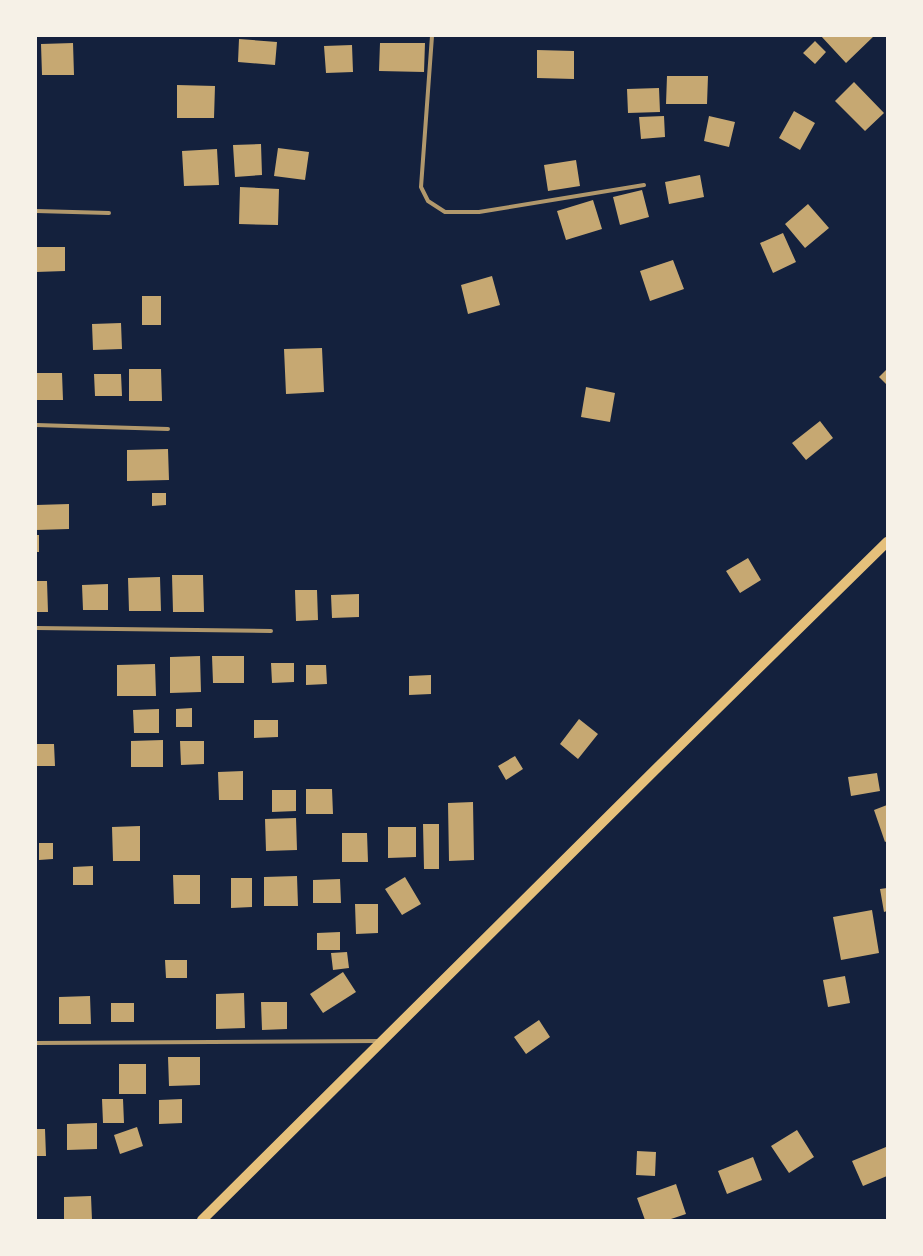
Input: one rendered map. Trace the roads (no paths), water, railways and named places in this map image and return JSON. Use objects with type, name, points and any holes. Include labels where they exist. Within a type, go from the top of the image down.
[{"type":"main road","points":[[202,1220],[382,1040],[887,542]]},
{"type":"street","points":[[432,36],[421,187],[428,201],[445,212],[479,212],[644,185]]},
{"type":"street","points":[[36,211],[109,213]]},
{"type":"street","points":[[36,424],[168,429]]},
{"type":"street","points":[[36,628],[271,631]]},
{"type":"street","points":[[36,1043],[382,1040]]}]
